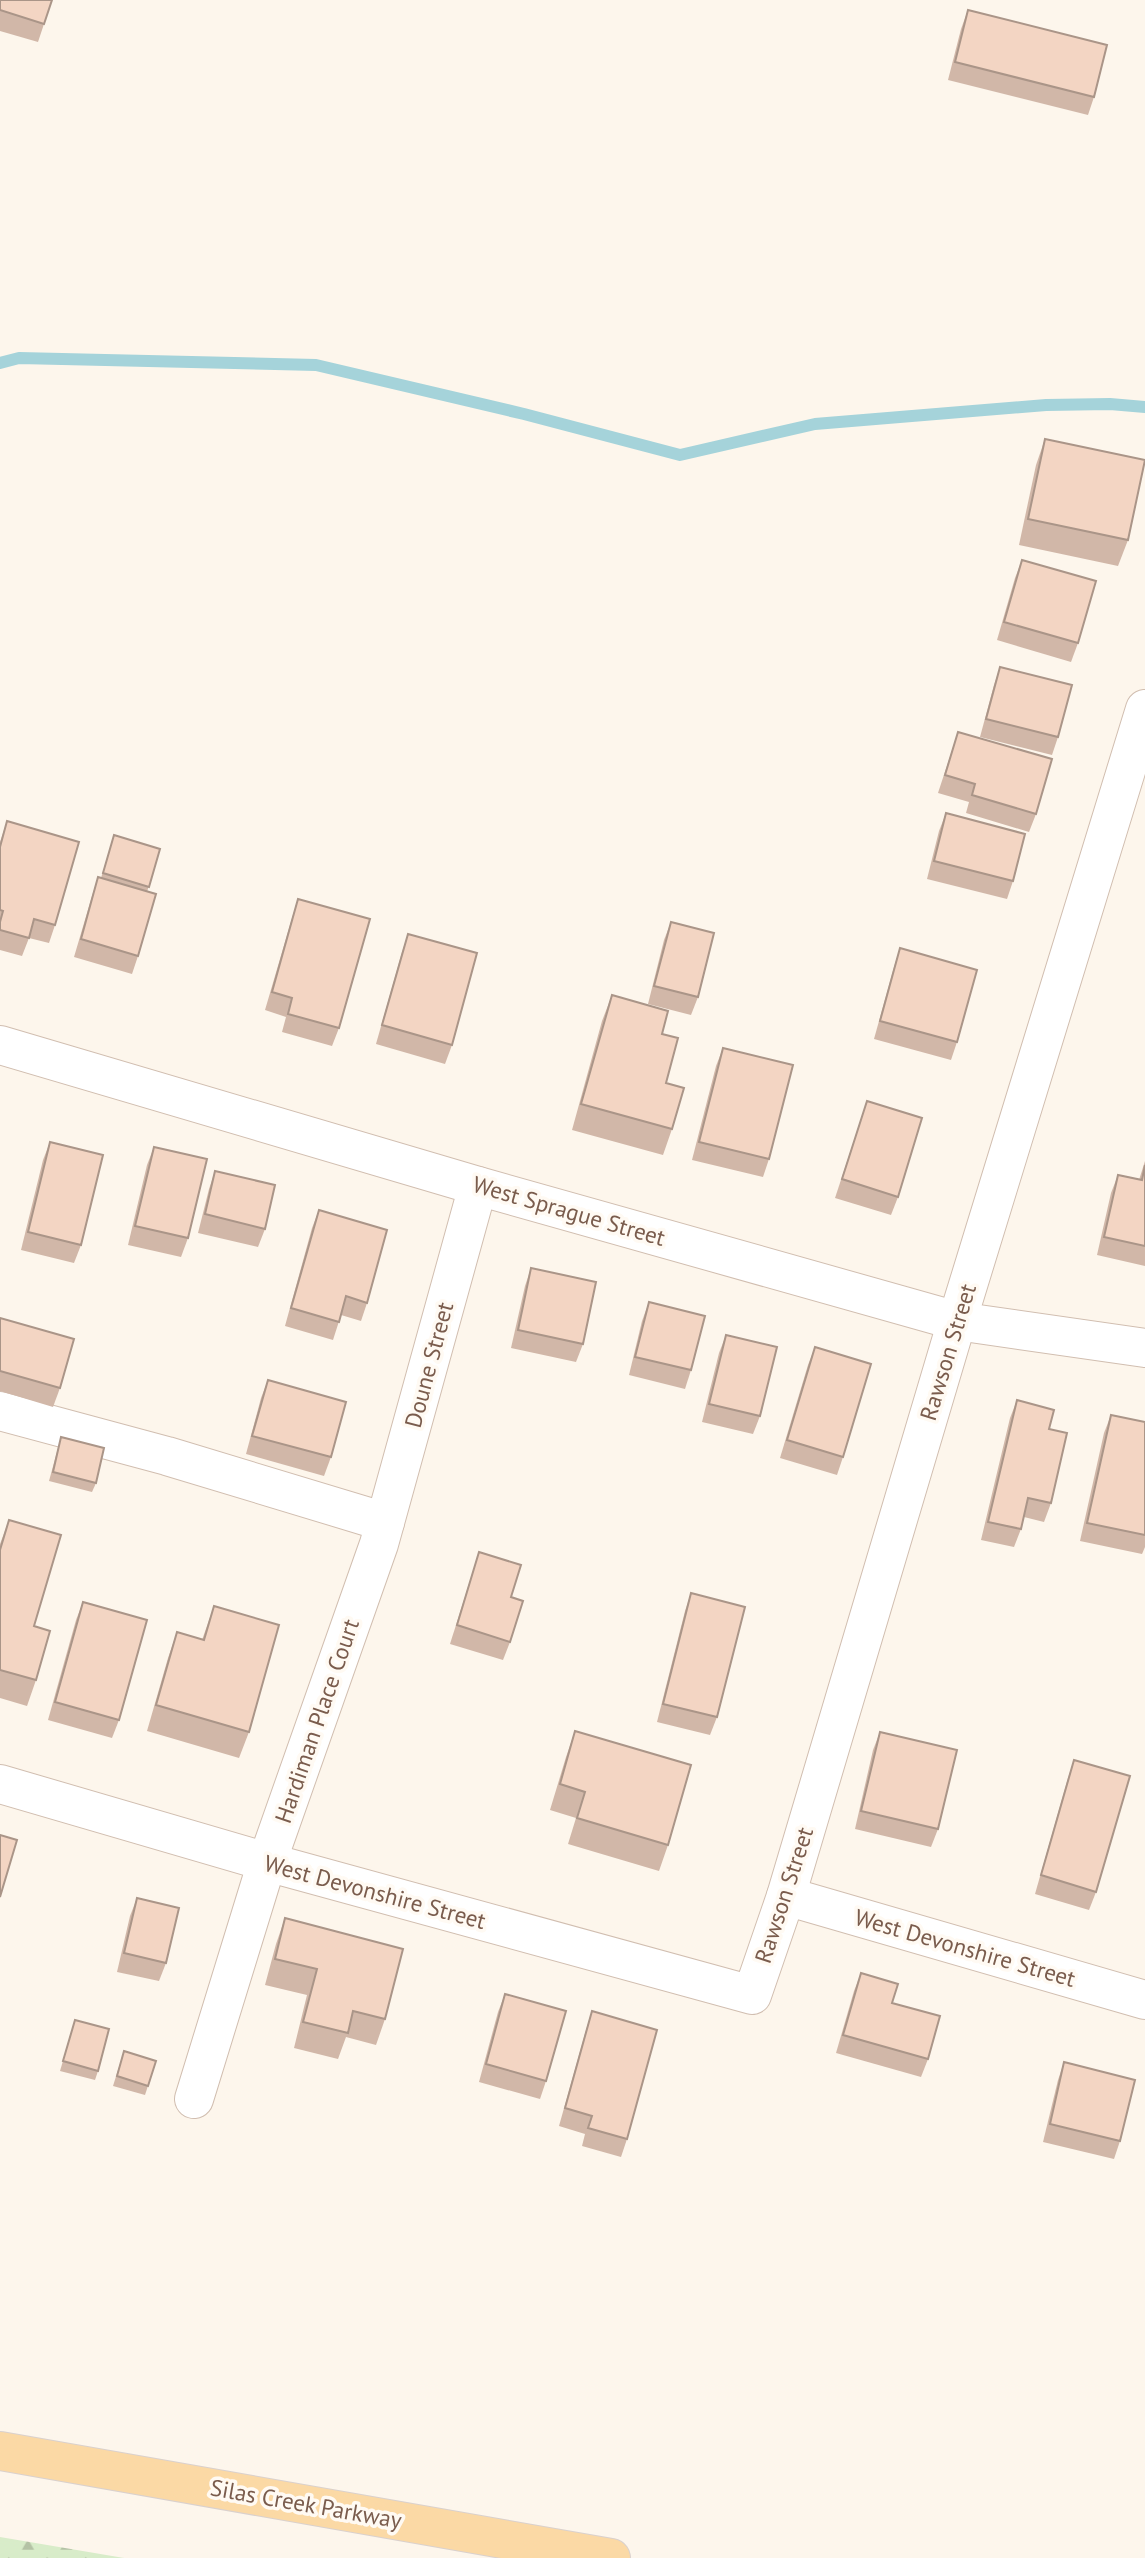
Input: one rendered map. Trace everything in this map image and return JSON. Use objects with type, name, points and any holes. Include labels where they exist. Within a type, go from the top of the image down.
[{"type":"main road","name":"Silas Creek Parkway","points":[[0,2451],[611,2558]]},
{"type":"street","name":"Rawson Street","points":[[752,1995],[786,1896],[957,1321],[1145,709]]},
{"type":"street","name":"West Sprague Street","points":[[0,1045],[478,1186],[957,1321],[1145,1348]]},
{"type":"street","name":"Doune Street","points":[[382,1533],[478,1186]]},
{"type":"street","points":[[0,1411],[167,1456],[382,1533]]},
{"type":"street","name":"Hardiman Place Court","points":[[194,2099],[267,1862],[382,1533]]},
{"type":"street","name":"West Devonshire Street","points":[[0,1784],[267,1862],[752,1995]]},
{"type":"street","name":"West Devonshire Street","points":[[786,1896],[1145,2000]]},
{"type":"green space","points":[[0,2537],[124,2558],[0,2558]]},
{"type":"building","points":[[0,0],[52,0],[44,24],[0,10]]},
{"type":"building","points":[[968,10],[1107,45],[1094,97],[955,62]]},
{"type":"building","points":[[1045,439],[1145,460],[1128,540],[1028,519]]},
{"type":"building","points":[[1022,560],[1096,581],[1078,643],[1004,622]]},
{"type":"building","points":[[1000,667],[1072,685],[1058,737],[986,719]]},
{"type":"building","points":[[958,732],[1052,759],[1036,814],[972,795],[975,784],[945,775]]},
{"type":"building","points":[[946,813],[1025,834],[1013,881],[934,861]]},
{"type":"building","points":[[7,821],[79,842],[55,925],[34,919],[29,938],[0,930],[3,911],[0,910],[0,847]]},
{"type":"building","points":[[114,835],[160,849],[149,887],[103,873]]},
{"type":"building","points":[[98,877],[156,894],[138,956],[81,939]]},
{"type":"building","points":[[298,899],[370,919],[339,1028],[288,1014],[292,998],[272,992]]},
{"type":"building","points":[[671,922],[714,933],[698,997],[654,986]]},
{"type":"building","points":[[408,934],[477,953],[452,1045],[382,1025]]},
{"type":"building","points":[[900,948],[977,970],[957,1042],[880,1021]]},
{"type":"building","points":[[612,995],[668,1011],[662,1034],[678,1038],[666,1083],[684,1088],[672,1129],[581,1104]]},
{"type":"building","points":[[723,1048],[793,1065],[769,1159],[699,1142]]},
{"type":"building","points":[[867,1101],[922,1118],[898,1197],[842,1179]]},
{"type":"building","points":[[50,1142],[103,1155],[81,1245],[28,1232]]},
{"type":"building","points":[[154,1147],[207,1159],[188,1238],[135,1226]]},
{"type":"building","points":[[1145,1165],[1145,1246],[1104,1237],[1118,1175],[1142,1180]]},
{"type":"building","points":[[215,1171],[275,1185],[265,1229],[205,1214]]},
{"type":"building","points":[[319,1210],[387,1230],[367,1303],[346,1296],[339,1322],[291,1308]]},
{"type":"building","points":[[531,1268],[596,1282],[583,1344],[518,1330]]},
{"type":"building","points":[[649,1302],[705,1316],[691,1370],[635,1357]]},
{"type":"building","points":[[0,1318],[74,1339],[60,1388],[0,1371]]},
{"type":"building","points":[[726,1335],[777,1347],[760,1416],[709,1404]]},
{"type":"building","points":[[815,1347],[871,1364],[843,1457],[787,1440]]},
{"type":"building","points":[[268,1380],[346,1402],[331,1457],[252,1436]]},
{"type":"building","points":[[1017,1400],[1054,1410],[1049,1429],[1067,1433],[1051,1503],[1028,1498],[1021,1529],[988,1522]]},
{"type":"building","points":[[1111,1415],[1145,1422],[1145,1535],[1087,1523]]},
{"type":"building","points":[[61,1437],[104,1448],[96,1483],[53,1472]]},
{"type":"building","points":[[9,1520],[61,1535],[34,1626],[50,1631],[36,1680],[0,1670],[0,1550]]},
{"type":"building","points":[[479,1552],[521,1565],[511,1597],[523,1601],[510,1642],[457,1625]]},
{"type":"building","points":[[691,1593],[745,1607],[717,1717],[663,1704]]},
{"type":"building","points":[[83,1602],[147,1620],[119,1720],[55,1702]]},
{"type":"building","points":[[214,1606],[279,1625],[249,1732],[156,1705],[177,1632],[204,1640]]},
{"type":"building","points":[[575,1731],[691,1765],[668,1845],[577,1818],[585,1792],[560,1784]]},
{"type":"building","points":[[880,1732],[957,1750],[938,1829],[861,1811]]},
{"type":"building","points":[[1074,1760],[1130,1776],[1096,1892],[1041,1875]]},
{"type":"building","points":[[0,1835],[17,1840],[0,1897]]},
{"type":"building","points":[[137,1898],[179,1908],[166,1963],[124,1953]]},
{"type":"building","points":[[285,1918],[403,1949],[385,2019],[353,2011],[348,2033],[303,2022],[317,1969],[275,1959]]},
{"type":"building","points":[[861,1973],[898,1984],[892,2003],[940,2016],[928,2059],[843,2035]]},
{"type":"building","points":[[505,1994],[566,2011],[546,2081],[486,2064]]},
{"type":"building","points":[[592,2011],[657,2030],[627,2139],[588,2128],[592,2116],[565,2108]]},
{"type":"building","points":[[75,2020],[109,2029],[98,2071],[63,2061]]},
{"type":"building","points":[[124,2051],[156,2061],[148,2086],[117,2076]]},
{"type":"building","points":[[1064,2062],[1135,2080],[1120,2141],[1050,2124]]},
{"type":"waterway","points":[[0,363],[19,358],[316,365],[524,414],[680,455],[815,424],[1046,405],[1110,404],[1145,407]]}]
